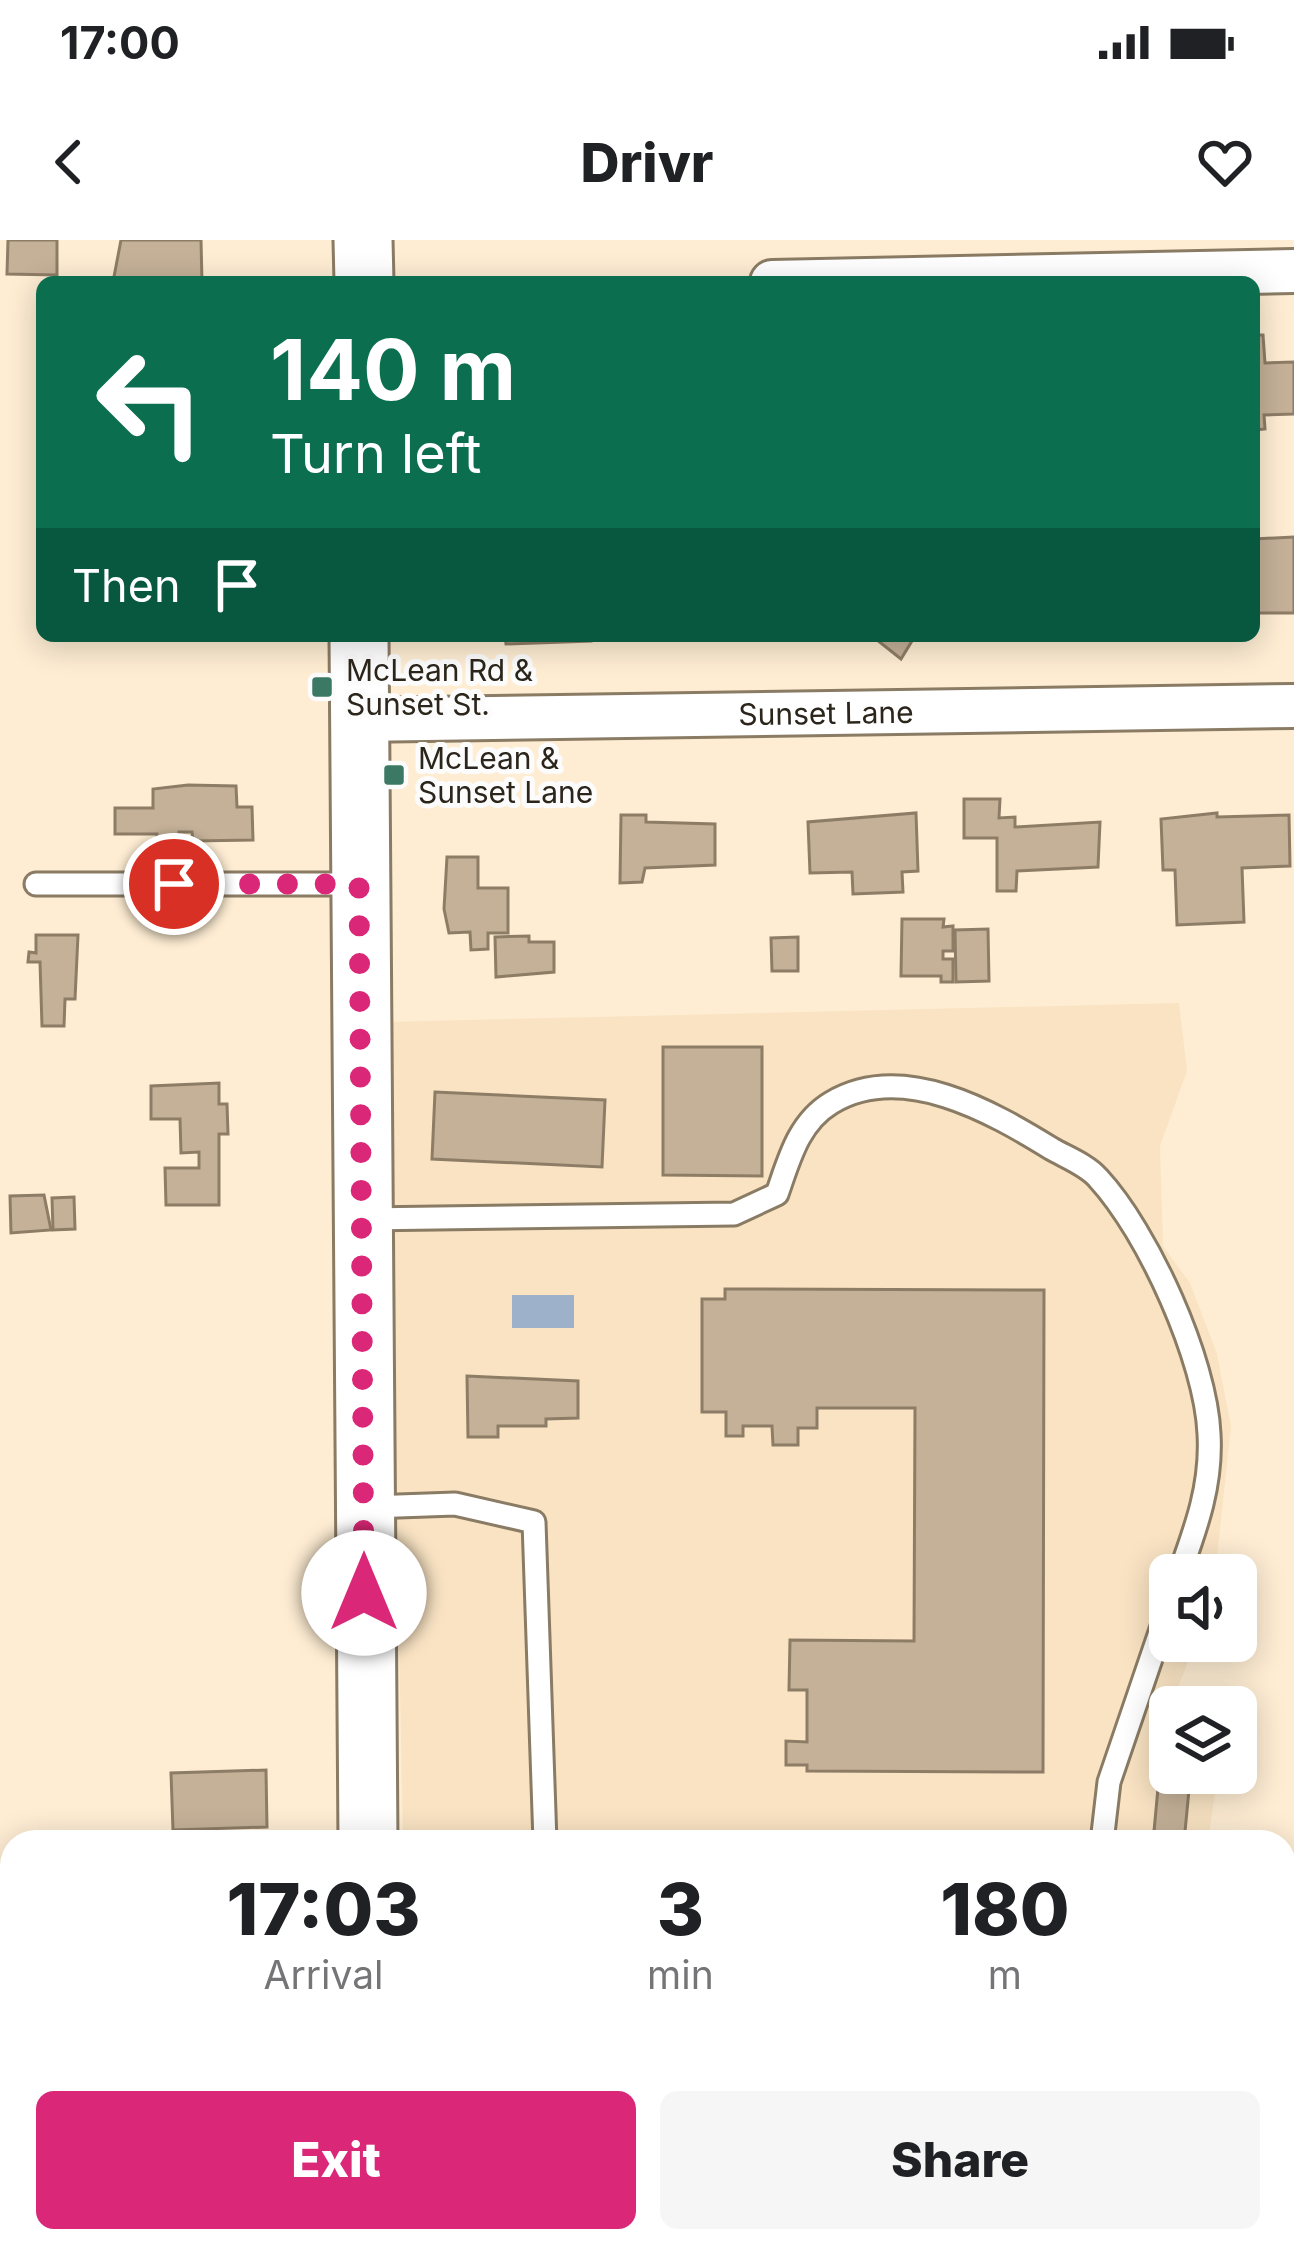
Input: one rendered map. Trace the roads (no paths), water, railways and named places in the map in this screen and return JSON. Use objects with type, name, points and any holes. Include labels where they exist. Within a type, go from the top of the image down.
[{"type":"street","points":[[363,240],[364,276]]},
{"type":"street","points":[[1057,276],[1294,271]]},
{"type":"street","points":[[359,642],[368,1830]]},
{"type":"street","name":"Sunset Lane","points":[[358,720],[1294,706]]},
{"type":"lane","points":[[36,884],[359,884]]},
{"type":"lane","points":[[361,1219],[734,1214],[777,1194],[800,1132],[830,1103],[866,1089],[928,1090],[1006,1119],[1097,1175],[1146,1252],[1194,1350],[1210,1432],[1207,1493],[1187,1554]]},
{"type":"lane","points":[[363,1508],[455,1504],[534,1522],[545,1830]]},
{"type":"lane","points":[[1103,1830],[1109,1782],[1150,1662]]},
{"type":"water","points":[[512,1295],[574,1295],[574,1328],[512,1328]]},
{"type":"place","name":"McLean Rd & Sunset St.","points":[[322,687]]},
{"type":"place","name":"McLean & Sunset Lane","points":[[394,775]]}]
